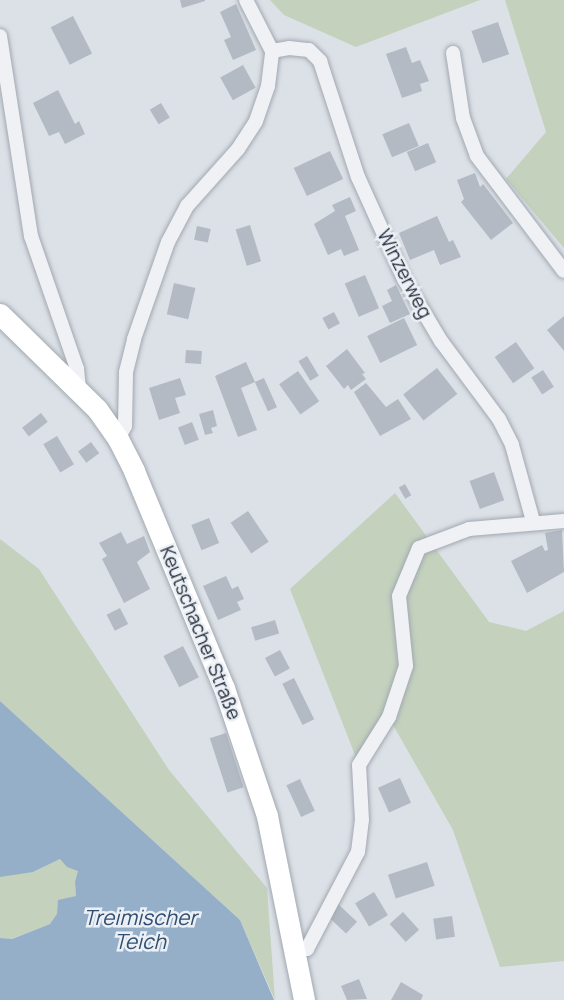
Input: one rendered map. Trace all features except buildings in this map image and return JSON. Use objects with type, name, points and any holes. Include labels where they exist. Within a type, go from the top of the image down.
[{"type":"main road","name":"Keutschacher Straße","points":[[0,314],[79,389],[118,439],[225,688],[267,816],[304,1000]]},
{"type":"street","points":[[118,439],[125,426],[126,372],[134,339],[167,242],[187,206],[238,149],[256,121],[268,86],[272,51],[246,0]]},
{"type":"street","points":[[0,36],[31,236],[77,369],[79,389]]},
{"type":"street","name":"Winzerweg","points":[[272,51],[289,47],[309,50],[320,61],[358,177],[404,279],[440,341],[499,419],[512,445],[533,522]]},
{"type":"street","points":[[453,53],[463,118],[473,148],[564,271]]},
{"type":"street","points":[[295,949],[307,949],[358,852],[362,820],[359,765],[389,718],[406,666],[399,596],[419,548],[469,529],[564,521]]},
{"type":"green space","points":[[270,0],[480,0],[356,47],[284,15]]},
{"type":"green space","points":[[505,0],[564,0],[564,248],[506,179],[546,132]]},
{"type":"green space","points":[[395,493],[489,622],[526,631],[564,611],[564,961],[500,967],[453,830],[389,718],[359,765],[290,589]]},
{"type":"green space","points":[[0,539],[39,569],[169,770],[267,888],[275,1000],[240,920],[0,701]]},
{"type":"green space","points":[[0,824],[1,838],[33,872],[60,859],[79,871],[75,882],[76,896],[50,924],[11,939],[0,938]]},
{"type":"water","name":"Treimischer Teich","points":[[0,701],[240,920],[274,1000],[0,1000],[0,938],[12,939],[50,924],[57,914],[58,900],[76,896],[75,882],[78,871],[67,867],[60,859],[33,872],[0,877]]}]
